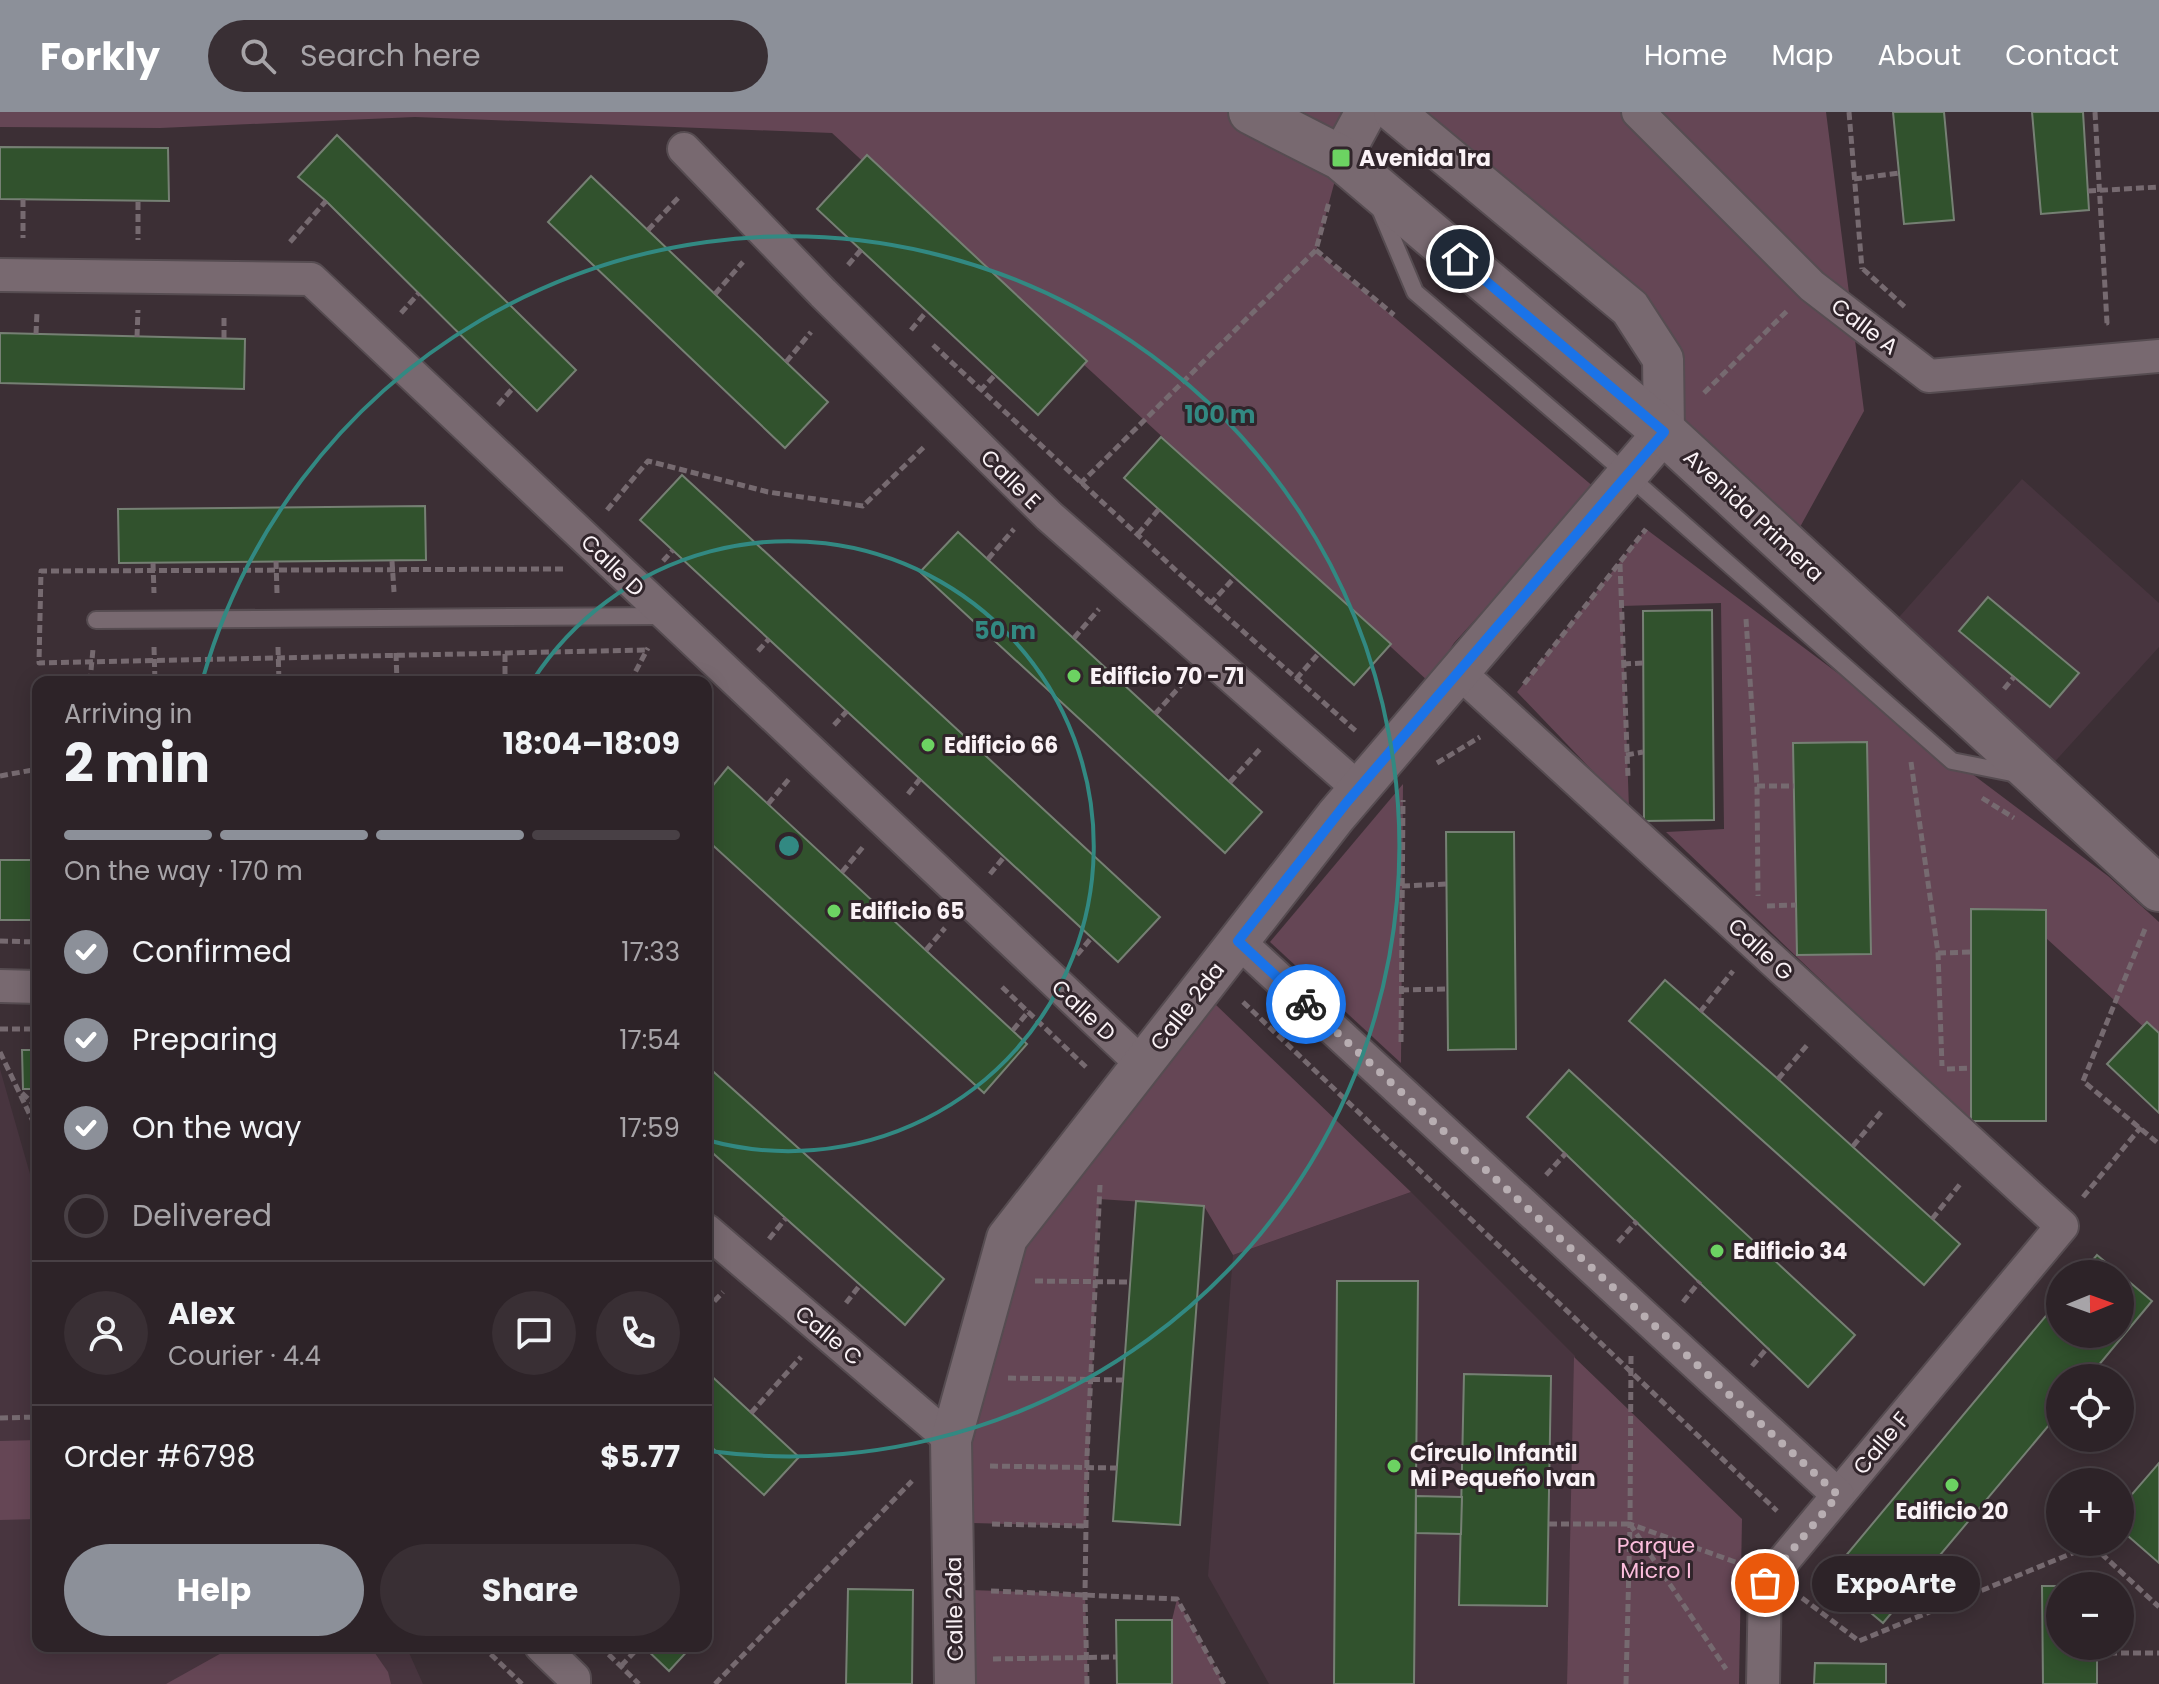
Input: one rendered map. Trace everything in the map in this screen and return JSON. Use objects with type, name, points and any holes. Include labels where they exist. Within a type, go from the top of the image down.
[{"type":"main road","name":"Avenida Primera","points":[[1251,112],[1355,170],[1664,432],[2040,778],[2155,903]]},
{"type":"street","points":[[1355,170],[1366,112]]},
{"type":"street","points":[[1394,112],[1630,308],[1663,359],[1664,432]]},
{"type":"street","name":"Calle A","points":[[1638,112],[1812,286],[1929,376],[2159,356]]},
{"type":"street","name":"Calle E","points":[[684,149],[1049,516],[1359,789]]},
{"type":"street","name":"Calle D","points":[[0,275],[311,279],[1142,1064]]},
{"type":"street","name":"Calle 2da","points":[[954,1672],[951,1452],[1007,1238],[1359,789],[1664,432]]},
{"type":"street","name":"Calle G","points":[[1459,672],[2062,1226]]},
{"type":"street","points":[[1238,941],[1838,1495]]},
{"type":"street","points":[[0,986],[32,987]]},
{"type":"street","name":"Calle F","points":[[1771,1575],[2062,1226]]},
{"type":"street","name":"Calle C","points":[[712,1235],[824,1331],[951,1452]]},
{"type":"street","points":[[1749,1683],[1765,1583],[1771,1575]]},
{"type":"street","points":[[547,1652],[574,1678],[574,1684]]},
{"type":"lane","points":[[1355,170],[1415,292],[1952,761],[2040,778]]},
{"type":"lane","points":[[96,620],[666,616]]},
{"type":"path","points":[[1849,112],[1863,269],[1915,316]]},
{"type":"path","points":[[2093,325],[2107,323],[2095,112]]},
{"type":"path","points":[[1049,516],[1316,250],[1355,170]]},
{"type":"path","points":[[1854,179],[1899,173]]},
{"type":"path","points":[[2088,191],[2159,187]]},
{"type":"path","points":[[648,230],[679,197]]},
{"type":"path","points":[[836,255],[859,276]]},
{"type":"path","points":[[1664,432],[1812,286],[1863,269]]},
{"type":"path","points":[[24,308],[51,308]]},
{"type":"path","points":[[124,309],[152,309]]},
{"type":"path","points":[[902,317],[1211,603],[1359,734]]},
{"type":"path","points":[[585,537],[648,461],[768,492],[863,506],[952,421]]},
{"type":"path","points":[[1427,769],[1487,733],[1501,711],[1646,529]]},
{"type":"path","points":[[552,558],[659,660]]},
{"type":"path","points":[[1620,563],[1628,782]]},
{"type":"path","points":[[1748,582],[1746,618],[1757,786],[1758,906],[1796,905]]},
{"type":"path","points":[[1623,664],[1643,663]]},
{"type":"path","points":[[1915,729],[1909,752],[1938,953],[1942,1115]]},
{"type":"path","points":[[1626,755],[1643,752]]},
{"type":"path","points":[[0,776],[32,770]]},
{"type":"path","points":[[1757,786],[1794,786]]},
{"type":"path","points":[[1401,1049],[1403,798]]},
{"type":"path","points":[[1402,886],[1447,884]]},
{"type":"path","points":[[2155,903],[2083,1081],[2159,1144]]},
{"type":"path","points":[[0,941],[32,942]]},
{"type":"path","points":[[1700,1012],[1755,943]]},
{"type":"path","points":[[1938,953],[1971,952]]},
{"type":"path","points":[[1401,990],[1445,989]]},
{"type":"path","points":[[1233,993],[1778,1512]]},
{"type":"path","points":[[1778,1079],[1832,1015]]},
{"type":"path","points":[[0,1029],[32,1029]]},
{"type":"path","points":[[0,1052],[32,1119]]},
{"type":"path","points":[[1942,1069],[1971,1068]]},
{"type":"path","points":[[1853,1146],[1906,1082]]},
{"type":"path","points":[[19,1090],[32,1102]]},
{"type":"path","points":[[2062,1226],[2070,1212],[2141,1127]]},
{"type":"path","points":[[1932,1219],[1984,1154]]},
{"type":"path","points":[[1087,1684],[1087,1468],[1100,1170]]},
{"type":"path","points":[[996,1280],[1130,1282]]},
{"type":"path","points":[[1626,1684],[1630,1371],[1634,1307]]},
{"type":"path","points":[[751,1413],[824,1331]]},
{"type":"path","points":[[969,1377],[1123,1380]]},
{"type":"path","points":[[0,1418],[32,1417]]},
{"type":"path","points":[[715,1684],[951,1452],[1087,1468],[1117,1468]]},
{"type":"path","points":[[986,1524],[1086,1526]]},
{"type":"path","points":[[1549,1524],[1630,1524],[1771,1575],[1859,1641],[2092,1545],[2159,1607]]},
{"type":"path","points":[[1630,1524],[1749,1683]]},
{"type":"path","points":[[985,1591],[1177,1599],[1224,1684]]},
{"type":"path","points":[[488,1652],[522,1684]]},
{"type":"path","points":[[606,1652],[639,1684]]},
{"type":"path","points":[[621,1666],[634,1652]]},
{"type":"path","points":[[2134,1653],[2159,1653]]},
{"type":"path","points":[[954,1672],[1116,1657]]},
{"type":"shaded area","points":[[2022,479],[2159,603],[2159,647],[2040,778],[1884,634]]},
{"type":"shaded area","points":[[0,1069],[32,1181],[32,1652],[409,1652],[423,1684],[0,1684]]},
{"type":"shaded area","name":"Círculo Infantil Mi Pequeño Ivan","points":[[1411,1192],[1575,1356],[1567,1684],[1269,1684],[1208,1576],[1233,1255]]},
{"type":"green space","points":[[0,112],[1366,112],[1341,158],[1316,251],[1595,488],[1454,643],[1429,682],[832,133],[415,117],[160,128],[0,127]]},
{"type":"green space","points":[[1394,112],[1826,112],[1864,411],[1789,547],[1664,432],[1663,359]]},
{"type":"green space","points":[[1646,529],[2108,876],[2159,922],[2159,1041],[2046,938],[1976,913],[1976,1128],[1666,832],[1724,829],[1721,603],[1622,606],[1629,809],[1517,692]]},
{"type":"green space","points":[[1403,784],[1401,1063],[1270,942]]},
{"type":"green space","points":[[1215,1004],[1411,1192],[1233,1255],[1204,1206],[1099,1199],[1086,1526],[972,1523],[973,1441],[1026,1248],[1144,1082]]},
{"type":"green space","name":"Parque Micro I","points":[[1574,1357],[1742,1519],[1739,1684],[1567,1684]]},
{"type":"green space","points":[[32,1440],[32,1519],[0,1520],[0,1441]]},
{"type":"green space","points":[[971,1590],[1085,1594],[1088,1684],[973,1684]]},
{"type":"green space","points":[[1177,1599],[1224,1684],[1172,1684],[1172,1620]]},
{"type":"green space","points":[[223,1652],[374,1652],[388,1672],[391,1684],[166,1684]]},
{"type":"building","points":[[1893,112],[1944,112],[1954,220],[1904,224]]},
{"type":"building","points":[[2032,112],[2083,112],[2089,210],[2041,214]]},
{"type":"building","points":[[337,135],[576,370],[537,411],[326,201],[298,177]]},
{"type":"building","points":[[0,147],[168,148],[169,201],[0,199]]},
{"type":"building","points":[[867,155],[1087,361],[1038,415],[817,209]]},
{"type":"building","points":[[591,176],[828,402],[785,448],[548,222]]},
{"type":"building","points":[[0,333],[245,339],[244,389],[0,383]]},
{"type":"building","points":[[1161,437],[1391,644],[1354,685],[1124,478]]},
{"type":"building","name":"Edificio 66","points":[[682,475],[1160,917],[1118,962],[640,520]]},
{"type":"building","points":[[425,506],[426,560],[119,563],[118,509]]},
{"type":"building","name":"Edificio 70 - 71","points":[[958,532],[1262,812],[1225,853],[920,572]]},
{"type":"building","points":[[1988,597],[2079,673],[2050,707],[1959,631]]},
{"type":"building","points":[[1712,610],[1714,820],[1644,821],[1643,611]]},
{"type":"building","points":[[1867,742],[1871,954],[1797,955],[1793,743]]},
{"type":"building","name":"Edificio 65","points":[[728,767],[1027,1044],[984,1093],[712,844],[712,787]]},
{"type":"building","points":[[1446,832],[1514,832],[1516,1049],[1448,1050]]},
{"type":"building","points":[[0,860],[32,860],[32,920],[0,920]]},
{"type":"building","points":[[1971,909],[2046,910],[2046,1121],[1971,1121]]},
{"type":"building","points":[[1665,980],[1960,1244],[1924,1285],[1629,1021]]},
{"type":"building","points":[[2147,1022],[2159,1033],[2159,1113],[2107,1064]]},
{"type":"building","points":[[22,1050],[32,1050],[32,1089],[23,1089]]},
{"type":"building","points":[[712,1070],[944,1279],[905,1325],[712,1152]]},
{"type":"building","name":"Edificio 34","points":[[1569,1070],[1855,1335],[1808,1387],[1527,1117]]},
{"type":"building","points":[[1136,1201],[1204,1206],[1180,1525],[1113,1521]]},
{"type":"building","points":[[1337,1281],[1418,1281],[1414,1684],[1334,1684]]},
{"type":"building","name":"Edificio 20","points":[[2134,1286],[2152,1301],[2134,1323]]},
{"type":"building","name":"Edificio 20","points":[[2046,1316],[2046,1348],[2113,1348],[2100,1364],[2046,1364],[2046,1429],[1883,1623],[1828,1577]]},
{"type":"building","points":[[1464,1374],[1551,1376],[1547,1606],[1459,1605]]},
{"type":"building","points":[[712,1377],[799,1457],[764,1495],[712,1447]]},
{"type":"building","points":[[2159,1463],[2159,1563],[2134,1541],[2134,1492]]},
{"type":"building","points":[[1416,1496],[1462,1497],[1461,1534],[1416,1533]]},
{"type":"building","points":[[2042,1586],[2046,1586],[2046,1660],[2097,1660],[2097,1684],[2043,1684]]},
{"type":"building","points":[[848,1589],[913,1590],[912,1684],[846,1684]]},
{"type":"building","points":[[1116,1620],[1172,1620],[1172,1684],[1117,1684]]},
{"type":"building","points":[[649,1652],[686,1652],[669,1671]]},
{"type":"building","points":[[1815,1663],[1886,1664],[1886,1684],[1814,1684]]},
{"type":"way so far","points":[[1306,1004],[1838,1495],[1765,1583]]},
{"type":"place","name":"Avenida 1ra","points":[[1341,158]]},
{"type":"place","name":"Edificio 70 - 71","points":[[1074,676]]},
{"type":"place","name":"Edificio 66","points":[[928,745]]},
{"type":"place","name":"Edificio 65","points":[[834,911]]},
{"type":"place","name":"Edificio 34","points":[[1717,1251]]},
{"type":"place","name":"Círculo Infantil Mi Pequeño Ivan","points":[[1394,1466]]},
{"type":"place","name":"Edificio 20","points":[[1952,1485]]},
{"type":"place","name":"ExpoArte","points":[[1765,1583]]},
{"type":"route","points":[[1306,1004],[1238,941],[1347,802],[1664,432],[1460,259]]}]
